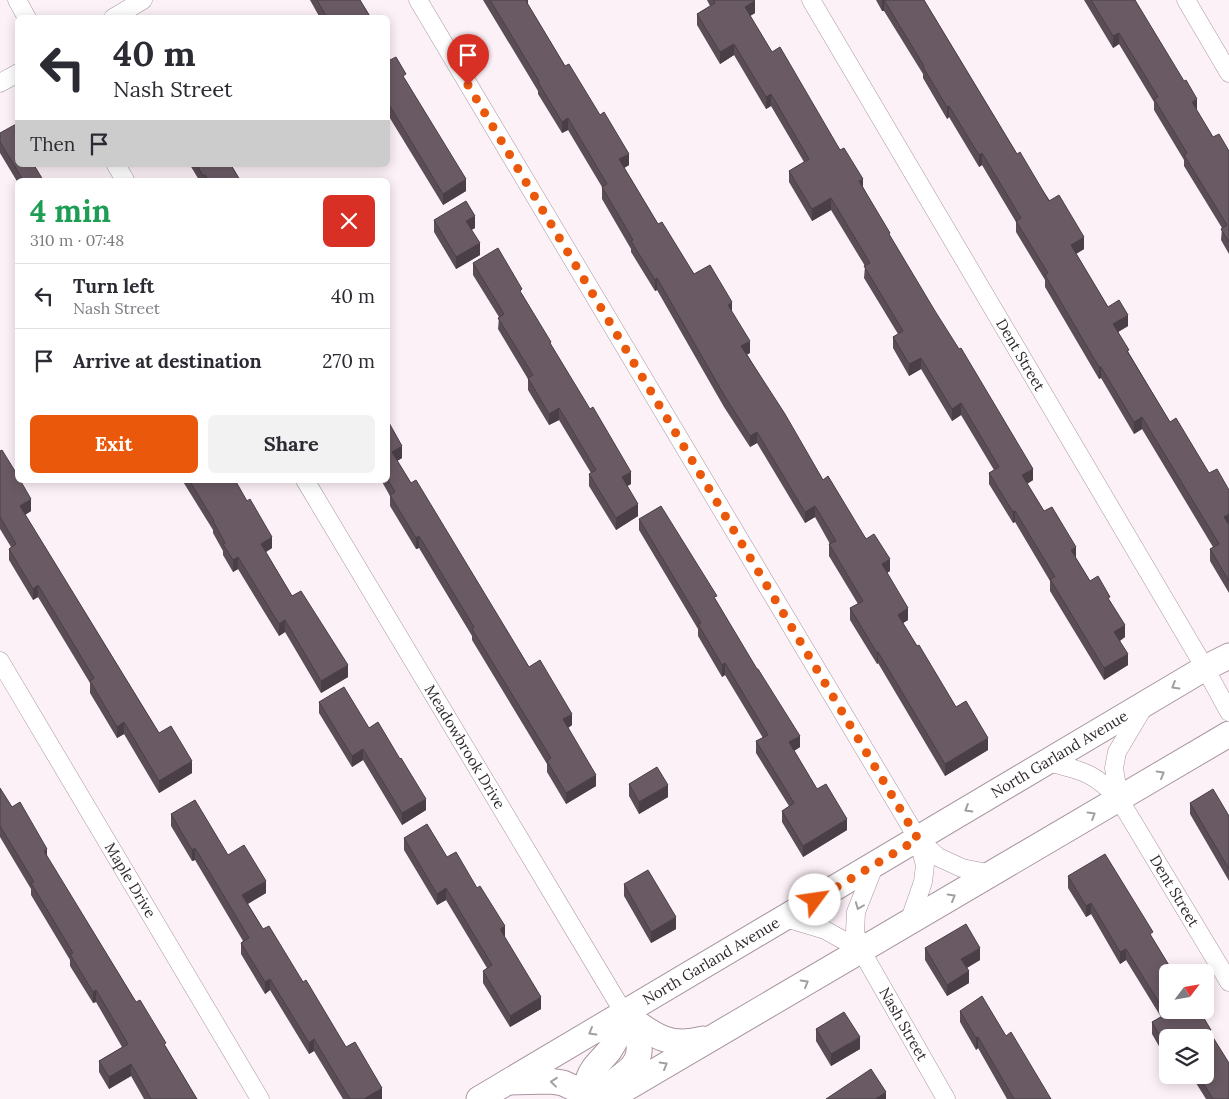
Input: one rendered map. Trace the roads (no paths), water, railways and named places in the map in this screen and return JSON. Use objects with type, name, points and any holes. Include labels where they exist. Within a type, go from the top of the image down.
[{"type":"main road","name":"North Garland Avenue","points":[[479,1099],[1205,668],[1229,656]]},
{"type":"main road","points":[[608,1099],[1229,734]]},
{"type":"main road","points":[[600,1099],[588,1080],[590,1072],[609,1050],[617,1036],[624,1013],[658,1038],[677,1042],[694,1042],[714,1035]]},
{"type":"main road","points":[[507,1082],[550,1081],[563,1083],[600,1099]]},
{"type":"street","points":[[16,0],[25,15]]},
{"type":"street","points":[[118,15],[143,0]]},
{"type":"street","points":[[418,0],[918,839],[925,865],[922,882],[909,922]]},
{"type":"street","name":"Dent Street","points":[[811,0],[1205,668],[1229,712]]},
{"type":"street","points":[[1186,0],[1229,73]]},
{"type":"street","points":[[0,83],[15,75]]},
{"type":"street","name":"Meadowbrook Drive","points":[[307,483],[624,1013]]},
{"type":"street","name":"Maple Drive","points":[[0,662],[260,1099]]},
{"type":"street","name":"Dent Street","points":[[1119,799],[1114,768],[1117,752],[1145,704]]},
{"type":"street","name":"Dent Street","points":[[1048,762],[1089,773],[1104,783],[1119,799],[1229,982]]},
{"type":"street","points":[[918,839],[938,857],[946,861],[962,868],[992,874]]},
{"type":"street","name":"Nash Street","points":[[875,864],[856,912],[855,932],[861,950],[946,1099]]},
{"type":"street","points":[[785,918],[826,930],[861,950]]}]
